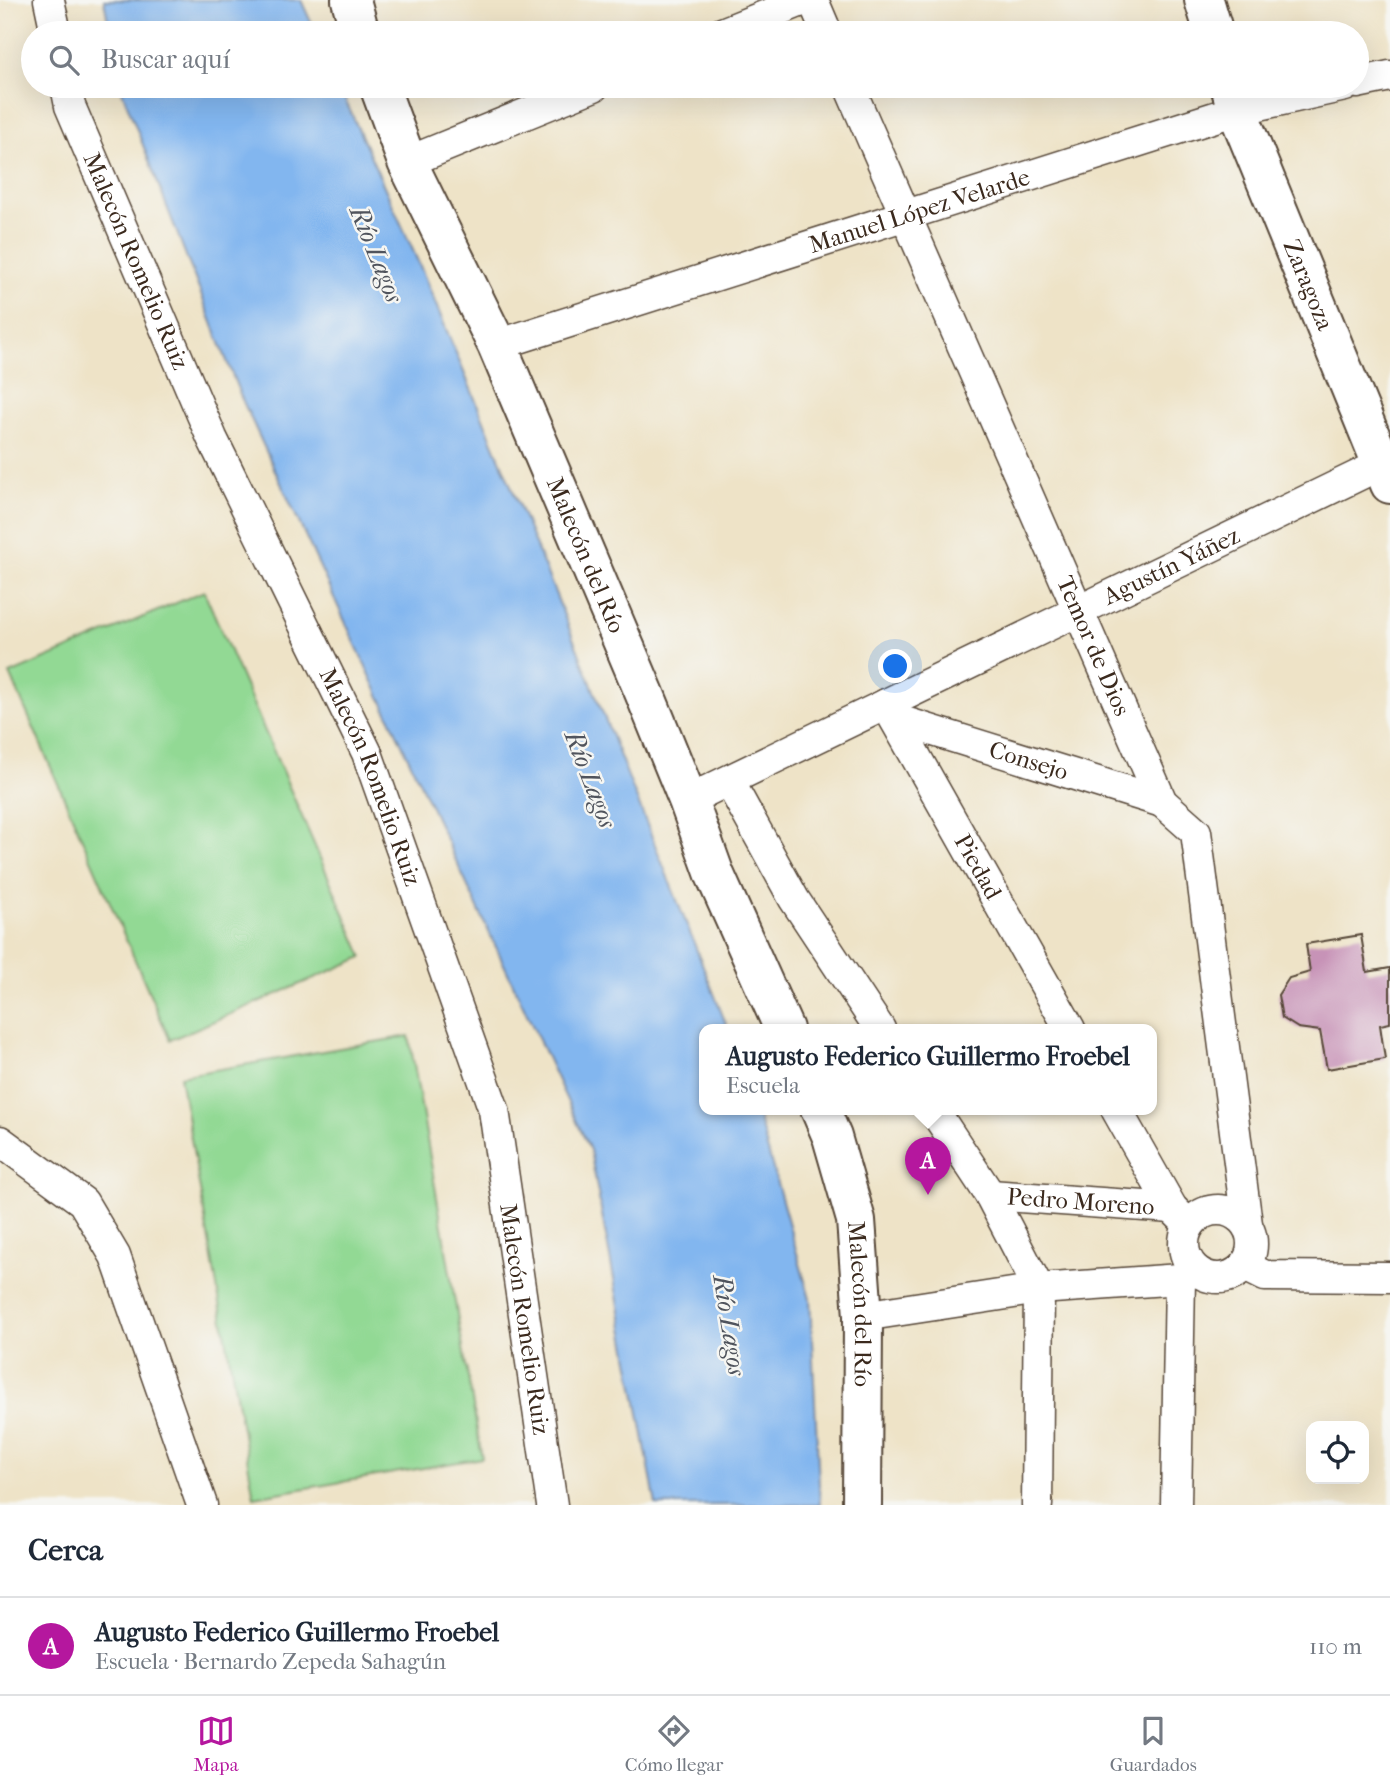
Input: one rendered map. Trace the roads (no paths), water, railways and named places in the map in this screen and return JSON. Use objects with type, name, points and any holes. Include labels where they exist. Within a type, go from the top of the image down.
[{"type":"street","points":[[49,0],[53,21]]},
{"type":"street","points":[[351,0],[357,21]]},
{"type":"street","points":[[752,21],[804,0]]},
{"type":"street","points":[[813,0],[822,21]]},
{"type":"street","points":[[1204,0],[1210,21]]},
{"type":"street","points":[[1369,80],[1390,76]]},
{"type":"street","name":"Malecón Romelio Ruiz","points":[[68,98],[212,438],[367,753],[494,1110],[552,1505]]},
{"type":"street","name":"Malecón del Río","points":[[383,98],[407,162],[497,345],[639,679],[715,875],[782,1024]]},
{"type":"street","points":[[407,162],[564,98]]},
{"type":"street","name":"Temor de Dios","points":[[854,98],[1162,802],[1196,832],[1247,1224]]},
{"type":"street","name":"Manuel López Velarde","points":[[497,345],[905,216],[1233,98]]},
{"type":"street","name":"Zaragoza","points":[[1233,98],[1387,469]]},
{"type":"street","name":"Agustín Yáñez","points":[[688,800],[890,712],[1079,611],[1387,469]]},
{"type":"street","name":"Consejo","points":[[890,712],[1162,802]]},
{"type":"street","name":"Piedad","points":[[890,712],[1067,1024]]},
{"type":"street","points":[[729,781],[794,899],[877,1024]]},
{"type":"street","name":"Malecón del Río","points":[[823,1115],[832,1137],[856,1220],[863,1316],[862,1505]]},
{"type":"street","points":[[937,1115],[990,1195],[1039,1289],[1037,1505]]},
{"type":"street","points":[[1120,1115],[1180,1217],[1185,1237],[1184,1249],[1188,1260],[1176,1505]]},
{"type":"street","points":[[0,1141],[83,1202],[115,1256],[202,1505]]},
{"type":"street","name":"Pedro Moreno","points":[[990,1195],[1180,1217]]},
{"type":"street","points":[[863,1316],[1039,1289],[1187,1274],[1226,1278],[1245,1266],[1253,1245],[1247,1224],[1238,1216],[1217,1210],[1206,1212],[1197,1218],[1180,1217]]},
{"type":"street","points":[[1245,1266],[1265,1276],[1390,1276]]},
{"type":"water","points":[[104,0],[301,0],[311,21],[108,21]]},
{"type":"water","name":"Río Lagos","points":[[125,98],[344,98],[420,266],[556,595],[726,1024],[699,1024],[699,1115],[758,1115],[810,1299],[820,1505],[656,1505],[590,1150],[241,397]]},
{"type":"place","name":"Augusto Federico Guillermo Froebel","points":[[928,1195]]}]
